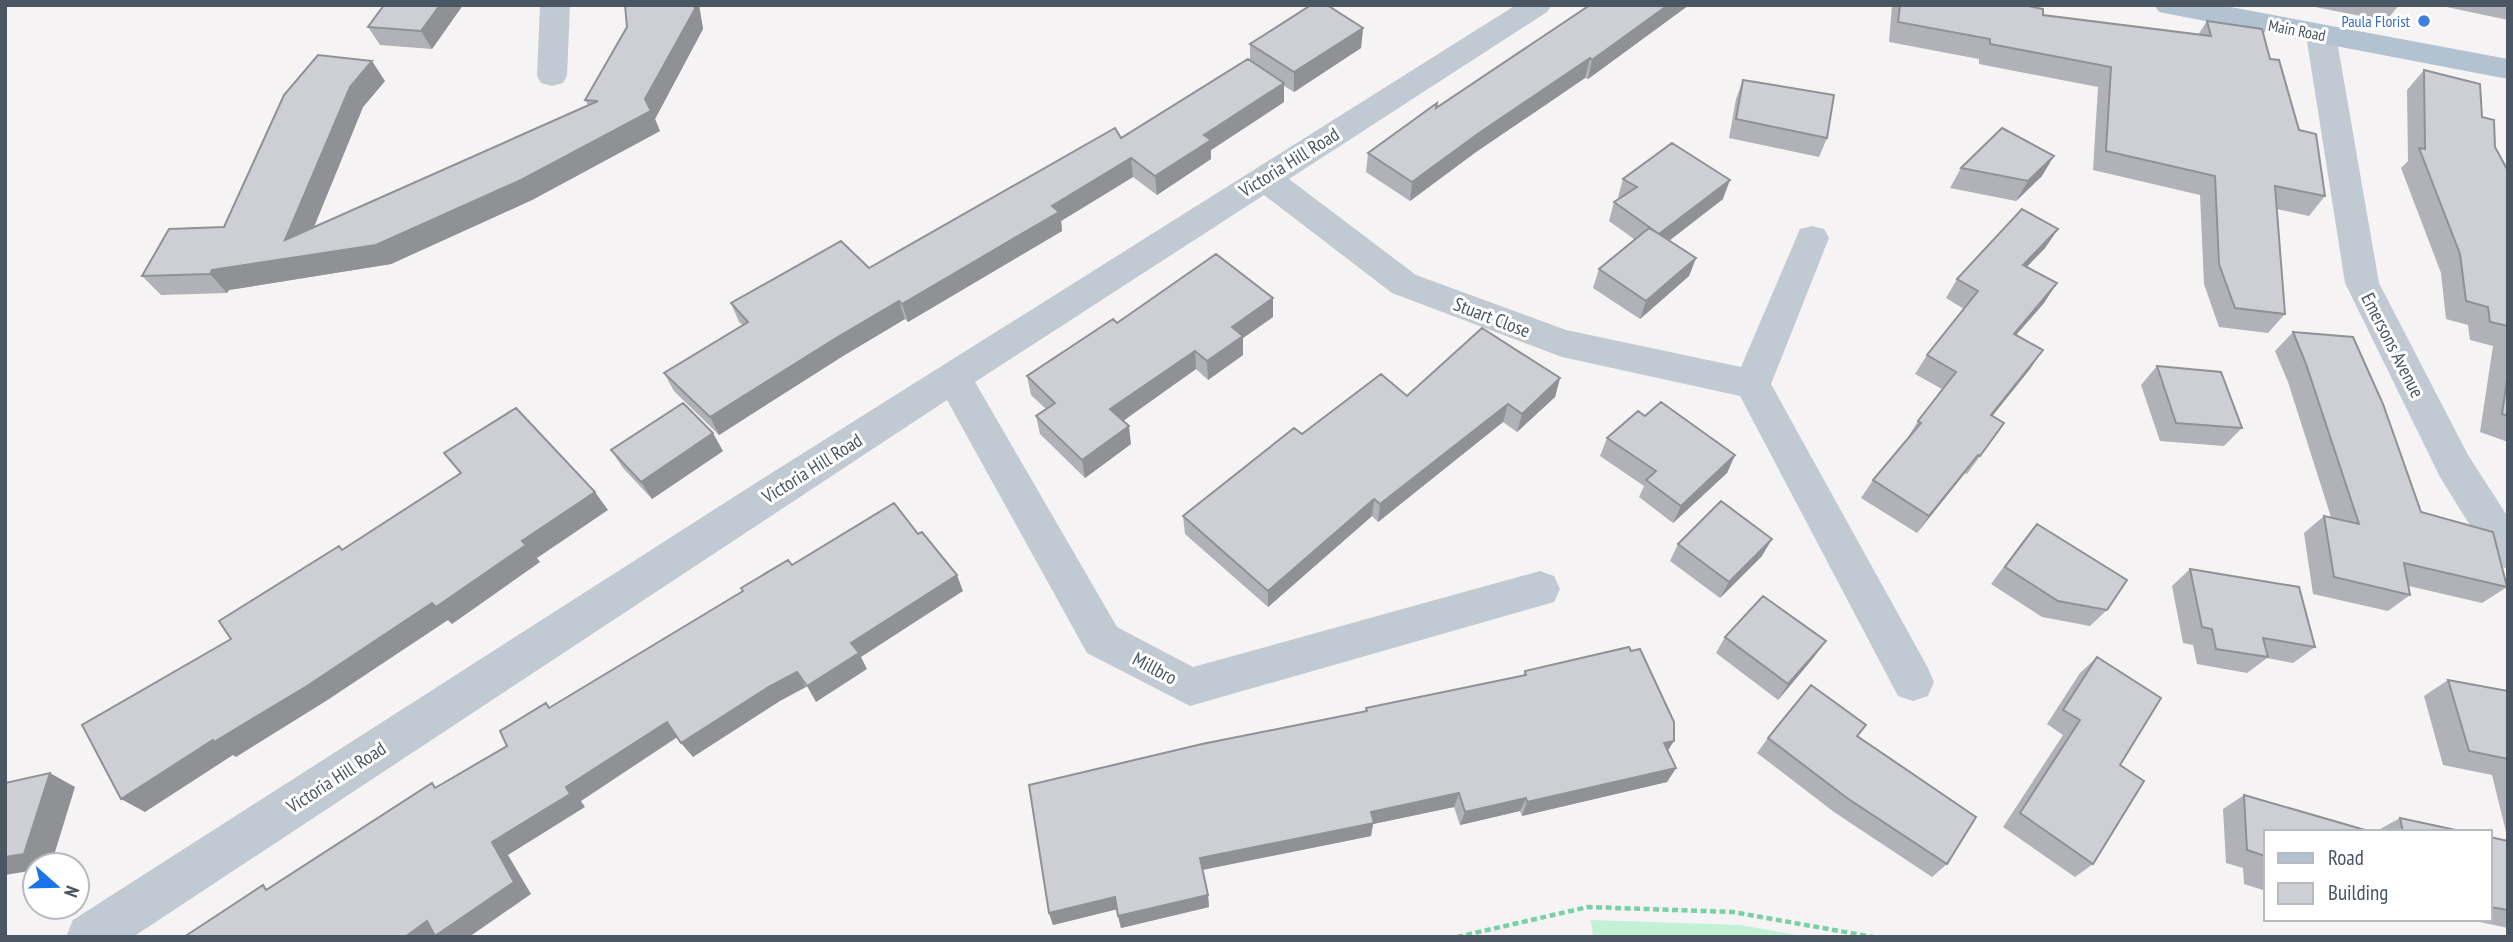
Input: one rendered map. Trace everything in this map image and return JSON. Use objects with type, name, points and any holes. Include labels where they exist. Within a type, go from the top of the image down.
[{"type":"main road","name":"Main Road","points":[[2169,5],[2227,11],[2321,35],[2508,69]]},
{"type":"street","points":[[552,76],[555,5]]},
{"type":"street","name":"Victoria Hill Road","points":[[90,937],[953,377],[1537,5]]},
{"type":"street","name":"Emersons Avenue","points":[[2321,35],[2362,283],[2454,466],[2508,552]]},
{"type":"street","name":"Stuart Close","points":[[1265,178],[1404,284],[1562,343],[1752,384]]},
{"type":"street","points":[[1812,238],[1752,384],[1913,682]]},
{"type":"street","name":"Millbro","points":[[953,377],[1102,640],[1191,687],[1540,589]]},
{"type":"path","points":[[1457,937],[1588,907],[1732,912],[1873,937]]},
{"type":"green space","points":[[1591,920],[1740,925],[1808,937],[1593,937]]},
{"type":"building","points":[[384,5],[440,5],[421,31],[368,27]]},
{"type":"building","points":[[625,5],[694,5],[695,9],[645,99],[651,111],[521,180],[376,245],[212,270],[210,274],[142,276],[169,229],[224,227],[284,95],[318,55],[372,61],[350,87],[285,240],[598,101],[585,100],[627,27]]},
{"type":"building","points":[[1311,5],[1327,5],[1363,28],[1294,72],[1250,44]]},
{"type":"building","points":[[1590,5],[1668,5],[1592,60],[1590,58],[1479,133],[1412,182],[1368,153],[1437,103],[1436,108]]},
{"type":"building","points":[[1900,5],[2024,5],[2043,9],[2043,15],[2211,36],[2207,21],[2262,29],[2270,59],[2279,60],[2299,130],[2316,134],[2325,196],[2275,186],[2285,314],[2235,308],[2219,264],[2215,176],[2106,151],[2111,67],[1990,44],[1990,39],[1898,22]]},
{"type":"building","points":[[1248,59],[1284,83],[1204,135],[1211,140],[1155,176],[1131,158],[1052,206],[1059,212],[902,304],[899,301],[836,338],[710,417],[664,373],[748,322],[731,303],[841,241],[869,268],[1115,128],[1121,138]]},
{"type":"building","points":[[2424,70],[2480,84],[2482,117],[2494,120],[2495,147],[2508,171],[2508,326],[2490,322],[2488,307],[2466,301],[2460,254],[2419,148],[2425,149]]},
{"type":"building","points":[[1743,80],[1834,95],[1827,138],[1736,119]]},
{"type":"building","points":[[2002,128],[2054,156],[2028,181],[1961,168]]},
{"type":"building","points":[[1672,143],[1730,180],[1659,234],[1614,202],[1637,187],[1623,179]]},
{"type":"building","points":[[2022,209],[2058,229],[2023,265],[2057,283],[2014,334],[2043,350],[1991,415],[2004,423],[1929,516],[1873,480],[1921,423],[1918,421],[1956,372],[1927,355],[1978,291],[1957,279]]},
{"type":"building","points":[[1649,228],[1696,258],[1646,301],[1599,269]]},
{"type":"building","points":[[1216,254],[1273,298],[1232,327],[1243,336],[1207,361],[1195,351],[1110,409],[1129,426],[1082,460],[1036,416],[1055,403],[1027,376],[1113,319],[1117,323]]},
{"type":"building","points":[[1482,328],[1560,378],[1522,414],[1508,404],[1380,504],[1374,499],[1268,591],[1183,516],[1294,428],[1302,434],[1381,374],[1407,396]]},
{"type":"building","points":[[2293,332],[2353,337],[2383,404],[2421,512],[2493,532],[2507,587],[2404,563],[2410,595],[2334,577],[2324,516],[2359,524]]},
{"type":"building","points":[[2157,366],[2221,372],[2242,428],[2176,423]]},
{"type":"building","points":[[2508,373],[2508,416],[2502,414]]},
{"type":"building","points":[[1661,402],[1735,455],[1681,506],[1646,480],[1656,471],[1607,438],[1638,411],[1645,416]]},
{"type":"building","points":[[683,403],[713,433],[641,482],[611,450]]},
{"type":"building","points":[[516,408],[595,492],[522,541],[526,545],[436,607],[432,603],[307,686],[214,742],[213,740],[121,799],[82,725],[231,639],[219,621],[339,546],[342,550],[461,473],[444,453]]},
{"type":"building","points":[[1721,501],[1772,539],[1729,582],[1678,544]]},
{"type":"building","points":[[894,503],[918,534],[922,532],[957,575],[851,643],[859,653],[807,686],[797,672],[770,686],[681,743],[667,722],[566,787],[570,794],[492,842],[514,882],[435,936],[427,921],[405,937],[184,937],[263,885],[266,890],[432,783],[435,788],[507,746],[500,731],[546,703],[549,708],[743,591],[741,588],[788,560],[792,565]]},
{"type":"building","points":[[2037,524],[2127,580],[2107,610],[2058,601],[2005,567]]},
{"type":"building","points":[[2190,569],[2299,587],[2315,647],[2263,638],[2268,657],[2216,649],[2212,629],[2202,627]]},
{"type":"building","points":[[1763,596],[1826,641],[1788,684],[1725,637]]},
{"type":"building","points":[[1629,647],[1631,651],[1640,649],[1674,722],[1674,741],[1664,743],[1676,768],[1527,802],[1526,798],[1465,812],[1459,793],[1371,812],[1374,823],[1200,858],[1208,895],[1118,916],[1115,897],[1049,913],[1029,785],[1202,744],[1526,675],[1525,671]]},
{"type":"building","points":[[2097,657],[2161,698],[2120,765],[2144,781],[2093,864],[2020,813],[2080,720],[2063,710]]},
{"type":"building","points":[[2448,680],[2508,691],[2508,759],[2469,751]]},
{"type":"building","points":[[1811,685],[1866,725],[1857,736],[1976,817],[1947,864],[1847,798],[1768,738]]},
{"type":"building","points":[[50,773],[25,851],[21,851],[21,854],[5,857],[5,783]]},
{"type":"building","points":[[2244,795],[2365,830],[2264,830],[2264,856],[2247,850]]},
{"type":"building","points":[[2400,818],[2456,830],[2403,830]]},
{"type":"building","points":[[2492,837],[2508,841],[2508,910],[2492,907]]},
{"type":"place","name":"Paula Florist","points":[[2424,21]]}]
